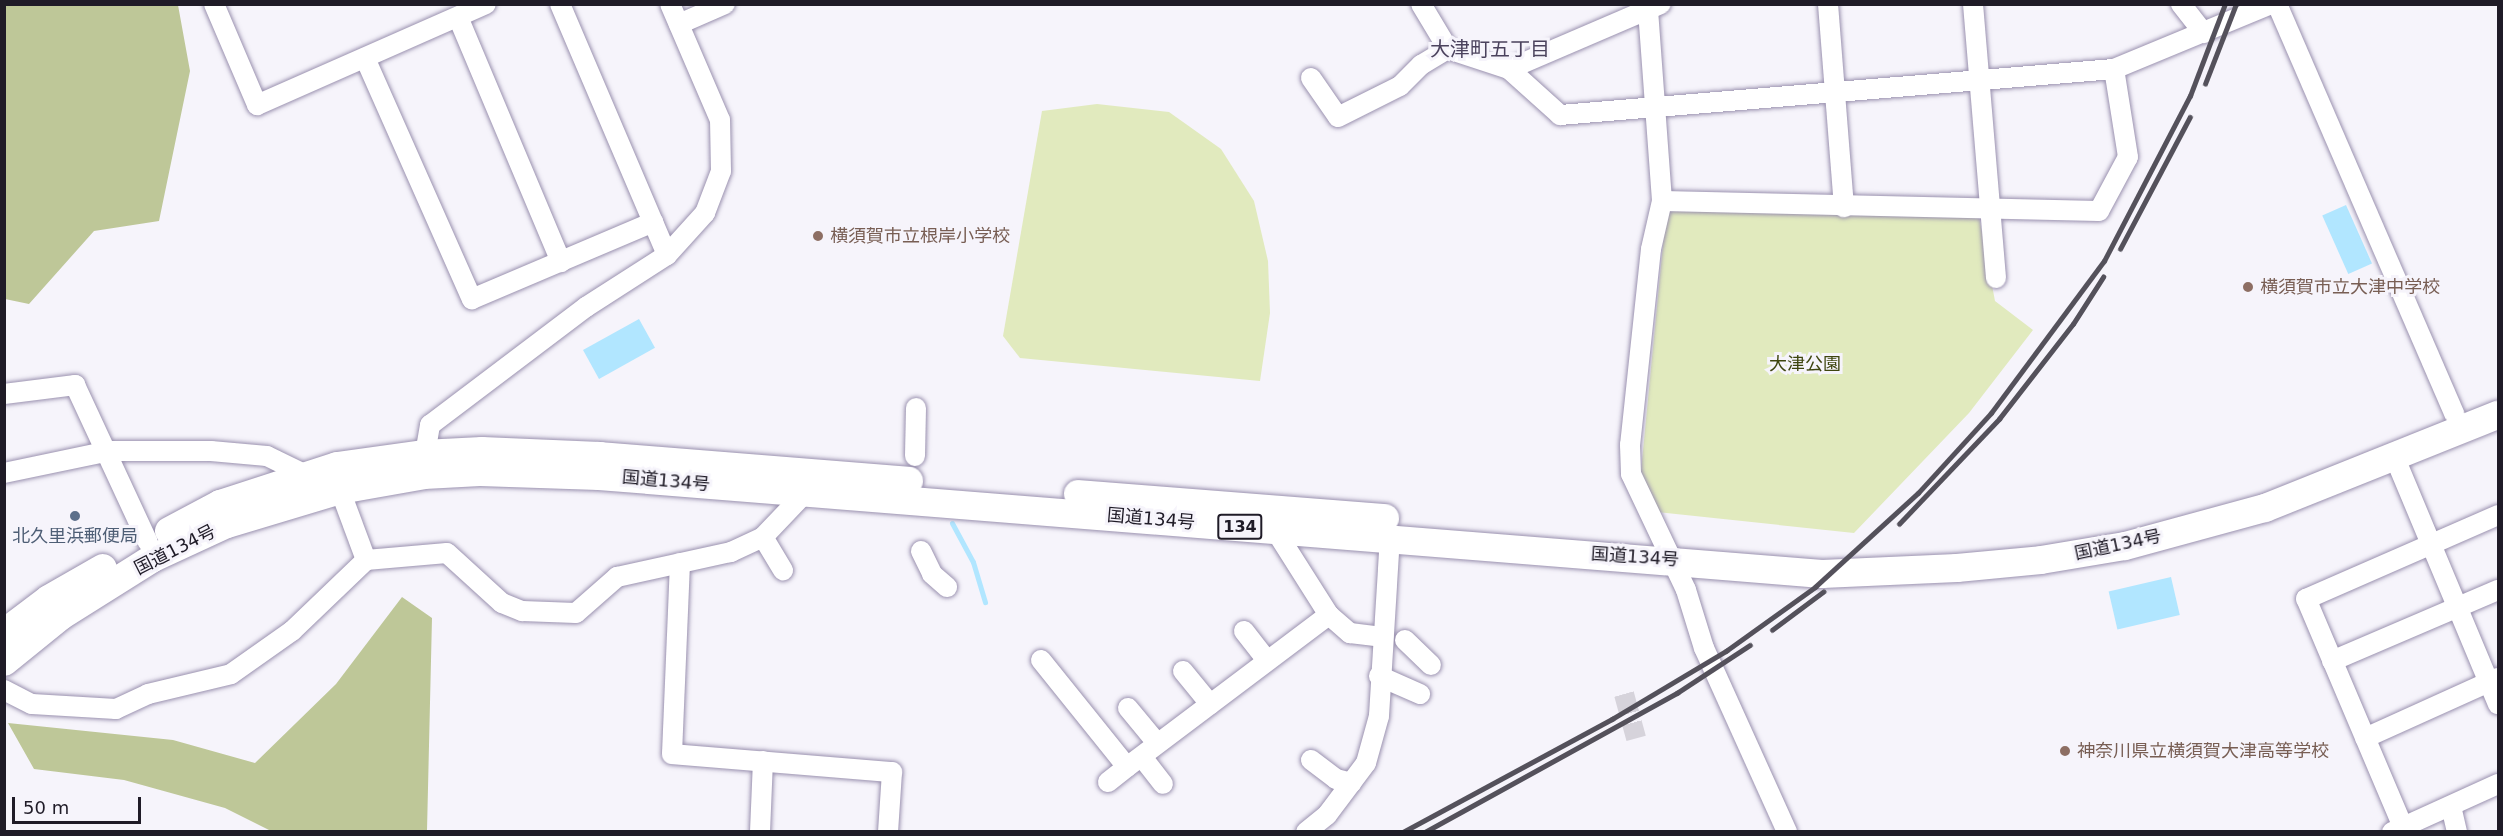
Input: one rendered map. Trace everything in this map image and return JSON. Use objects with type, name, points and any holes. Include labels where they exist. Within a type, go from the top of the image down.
[{"type":"highway","name":"国道134号","points":[[4,633],[49,599],[220,504],[310,477],[337,466],[423,465],[599,476],[1275,530],[1390,537],[1666,550],[1822,554],[1958,549],[2040,542],[2200,509],[2300,476],[2499,396]]},
{"type":"highway","name":"国道134号","points":[[4,662],[61,616],[153,558],[227,524],[423,465],[482,451],[600,456],[1666,550],[1822,574],[2041,560],[2125,546],[2215,523],[2308,493],[2499,415]]},
{"type":"street","points":[[220,6],[257,105],[486,4]]},
{"type":"street","points":[[560,4],[667,255]]},
{"type":"street","points":[[423,465],[430,425],[586,307],[667,255],[705,213],[721,171],[720,120],[670,4]]},
{"type":"street","points":[[679,24],[725,4]]},
{"type":"street","points":[[1421,4],[1448,49],[1509,69],[1560,115],[1655,109],[2114,69],[2271,4]]},
{"type":"street","points":[[1828,4],[1844,207]]},
{"type":"street","points":[[1973,4],[1996,278]]},
{"type":"street","points":[[2181,4],[2204,33]]},
{"type":"street","points":[[2277,4],[2454,414]]},
{"type":"street","points":[[1509,69],[1655,7],[1655,109],[1662,201],[1651,249],[1630,445],[1630,474],[1666,550],[1719,684],[1737,713],[1787,831]]},
{"type":"street","points":[[458,17],[561,262]]},
{"type":"street","points":[[1311,78],[1338,117],[1400,86],[1422,65],[1448,49]]},
{"type":"street","points":[[365,58],[472,299],[653,222]]},
{"type":"street","points":[[1662,201],[2085,213],[2103,209],[2128,157],[2114,69]]},
{"type":"street","points":[[4,394],[75,385],[104,453],[148,542]]},
{"type":"street","points":[[915,456],[916,408]]},
{"type":"street","points":[[4,473],[104,453],[211,451],[267,456],[310,477]]},
{"type":"street","points":[[2395,458],[2458,607],[2494,680],[2499,704]]},
{"type":"street","points":[[340,490],[366,560]]},
{"type":"street","points":[[4,690],[32,704],[116,709],[148,694],[231,674],[292,632],[366,560],[447,553],[502,603],[522,611],[576,613],[617,577],[731,552],[763,537],[806,492]]},
{"type":"street","points":[[2499,515],[2306,599],[2365,738],[2398,829],[2499,784]]},
{"type":"street","points":[[1275,530],[1329,615],[1350,633],[1382,637]]},
{"type":"street","points":[[763,537],[783,570]]},
{"type":"street","points":[[1306,831],[1327,814],[1366,763],[1379,716],[1379,676],[1390,537]]},
{"type":"street","points":[[921,551],[932,574],[947,587]]},
{"type":"street","points":[[680,563],[672,754],[892,772],[888,831]]},
{"type":"street","points":[[2332,661],[2499,590]]},
{"type":"street","points":[[1108,783],[1157,743],[1329,615]]},
{"type":"street","points":[[1244,631],[1267,660]]},
{"type":"street","points":[[1405,640],[1431,665]]},
{"type":"street","points":[[1041,660],[1135,762],[1163,784]]},
{"type":"street","points":[[1183,671],[1210,704]]},
{"type":"street","points":[[1379,676],[1420,694]]},
{"type":"street","points":[[2365,738],[2494,680]]},
{"type":"street","points":[[1128,708],[1157,743]]},
{"type":"street","points":[[1311,760],[1336,779],[1352,783]]},
{"type":"street","points":[[760,831],[763,761]]},
{"type":"street","points":[[2451,806],[2457,831]]},
{"type":"green space","points":[[4,5],[178,5],[190,71],[159,221],[94,231],[29,304],[5,299]]},
{"type":"green space","points":[[1097,104],[1169,112],[1221,149],[1254,201],[1268,261],[1270,313],[1260,381],[1020,358],[1003,336],[1042,111]]},
{"type":"green space","name":"大津公園","points":[[1667,203],[1979,217],[1995,301],[2033,330],[1969,413],[1854,533],[1657,512],[1641,471]]},
{"type":"green space","points":[[402,597],[432,618],[427,831],[271,831],[225,808],[124,780],[34,769],[8,723],[173,740],[255,763],[336,684]]},
{"type":"water","points":[[2346,205],[2372,263],[2348,274],[2322,216]]},
{"type":"water","points":[[639,319],[655,348],[599,379],[583,350]]},
{"type":"water","points":[[2171,577],[2180,615],[2117,629],[2109,591]]},
{"type":"waterway","points":[[952,523],[973,562],[985,602]]},
{"type":"tunnel","points":[[1624,694],[1636,738]]},
{"type":"railway","points":[[1403,832],[1612,719],[1726,651],[1815,587],[1918,493],[1991,413],[2104,261],[2190,96],[2225,4]]},
{"type":"railway","points":[[2205,84],[2236,4]]},
{"type":"railway","points":[[2120,249],[2190,117]]},
{"type":"railway","points":[[1899,524],[1999,419],[2073,324],[2103,277]]},
{"type":"railway","points":[[1772,630],[1823,592]]},
{"type":"railway","points":[[1425,832],[1677,693],[1750,645]]},
{"type":"place","name":"横須賀市立根岸小学校","points":[[818,236]]},
{"type":"place","name":"横須賀市立大津中学校","points":[[2248,287]]},
{"type":"place","name":"北久里浜郵便局","points":[[75,516]]},
{"type":"place","name":"神奈川県立横須賀大津高等学校","points":[[2065,751]]},
{"type":"district","name":"大津町五丁目","points":[[1490,49]]}]
